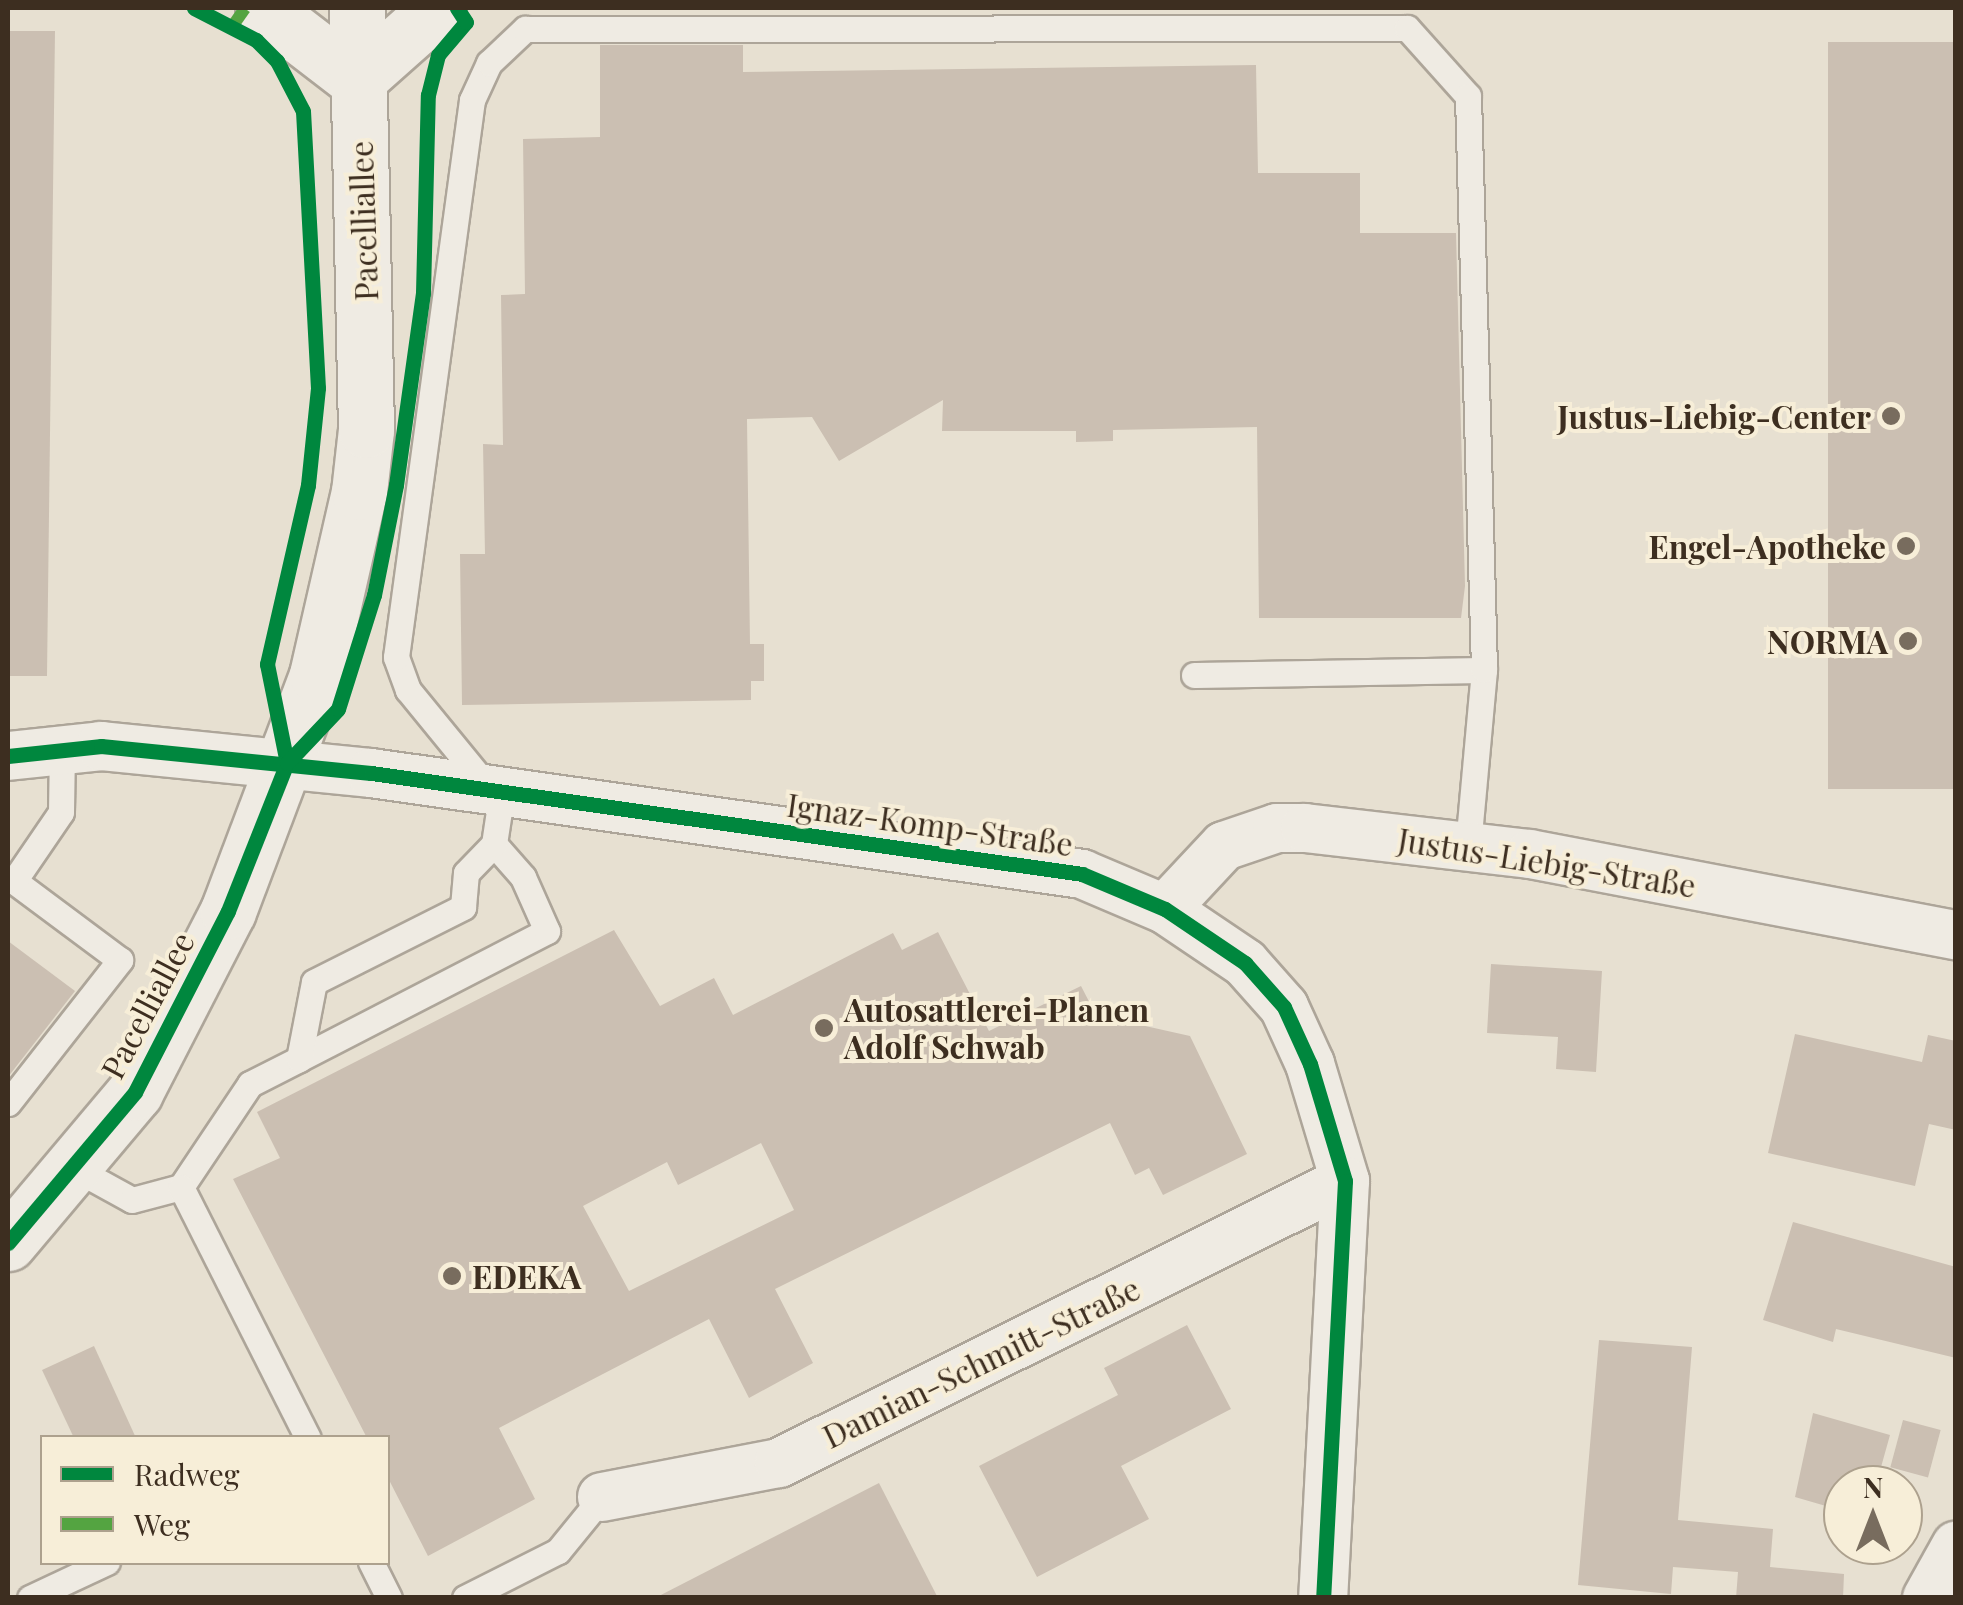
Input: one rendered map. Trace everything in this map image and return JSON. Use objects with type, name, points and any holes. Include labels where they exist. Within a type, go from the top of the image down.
[{"type":"main road","points":[[264,8],[357,80],[438,8]]},
{"type":"main road","name":"Pacelliallee","points":[[8,1243],[135,1092],[228,911],[317,674],[359,492],[366,430],[357,8]]},
{"type":"street","name":"Ignaz-Komp-Straße","points":[[8,756],[120,747],[287,762],[1082,874],[1165,909],[1245,963],[1284,1007],[1310,1064],[1345,1181],[1323,1598]]},
{"type":"street","name":"Justus-Liebig-Straße","points":[[1165,909],[1224,846],[1277,828],[1468,845],[1956,936]]},
{"type":"street","name":"Damian-Schmitt-Straße","points":[[602,1498],[779,1463],[1345,1181]]},
{"type":"street","points":[[1927,1598],[1956,1546]]},
{"type":"lane","points":[[299,1059],[314,982],[462,907],[466,873],[494,844],[496,790],[408,690],[396,657],[472,100],[488,63],[525,29],[1406,28],[1468,96],[1484,670],[1468,845]]},
{"type":"lane","points":[[1194,674],[1484,670]]},
{"type":"lane","points":[[8,1103],[120,960],[14,882],[60,812],[62,749]]},
{"type":"lane","points":[[72,1167],[132,1200],[182,1187],[250,1084],[547,930],[522,877],[494,844]]},
{"type":"lane","points":[[182,1187],[306,1435]]},
{"type":"lane","points":[[465,1598],[558,1551],[602,1498]]},
{"type":"lane","points":[[30,1598],[101,1565]]},
{"type":"lane","points":[[372,1565],[388,1598]]},
{"type":"building","points":[[8,31],[55,31],[47,676],[8,676]]},
{"type":"building","name":"Justus-Liebig-Center","points":[[1828,42],[1956,42],[1956,789],[1828,789]]},
{"type":"building","points":[[600,45],[743,45],[743,72],[1256,65],[1258,173],[1360,173],[1360,233],[1456,233],[1465,586],[1461,618],[1259,618],[1257,427],[1113,430],[1113,441],[1076,442],[1076,431],[942,431],[943,400],[839,461],[812,417],[747,419],[750,644],[764,644],[764,681],[751,681],[751,700],[462,705],[460,554],[485,554],[483,444],[503,445],[501,295],[525,294],[523,139],[600,137]]},
{"type":"building","points":[[614,930],[660,1006],[714,978],[733,1015],[893,933],[902,950],[938,932],[989,1031],[1081,986],[1096,1015],[1190,1036],[1247,1154],[1163,1195],[1149,1168],[1135,1175],[1110,1123],[775,1289],[813,1363],[749,1398],[709,1319],[499,1428],[535,1499],[428,1556],[390,1482],[390,1435],[365,1435],[233,1179],[280,1158],[257,1112]],"holes":[[[761,1143],[794,1210],[629,1291],[583,1206],[667,1162],[678,1185]]]},
{"type":"building","points":[[8,941],[75,991],[8,1077]]},
{"type":"building","points":[[1491,964],[1602,971],[1596,1072],[1556,1069],[1558,1037],[1487,1033]]},
{"type":"building","points":[[1795,1034],[1922,1062],[1928,1035],[1956,1041],[1956,1130],[1929,1124],[1915,1186],[1768,1153]]},
{"type":"building","points":[[1793,1222],[1956,1267],[1956,1358],[1836,1329],[1833,1342],[1763,1320]]},
{"type":"building","points":[[1187,1325],[1231,1409],[1121,1466],[1149,1519],[1037,1577],[979,1466],[1118,1395],[1104,1368]]},
{"type":"building","points":[[1599,1340],[1692,1347],[1678,1520],[1773,1529],[1770,1567],[1844,1574],[1843,1598],[1736,1598],[1738,1572],[1673,1567],[1671,1594],[1578,1585]]},
{"type":"building","points":[[94,1346],[135,1435],[73,1435],[42,1370]]},
{"type":"building","points":[[1813,1413],[1890,1435],[1882,1465],[1823,1465],[1823,1505],[1795,1497]]},
{"type":"building","points":[[1903,1420],[1941,1430],[1928,1477],[1923,1476],[1923,1465],[1891,1465]]},
{"type":"building","points":[[879,1483],[938,1598],[655,1598]]},
{"type":"marked path","points":[[234,24],[245,8]]},
{"type":"cycle path","points":[[194,8],[256,40],[277,61],[303,111],[318,388],[308,485],[267,664],[287,763]]},
{"type":"cycle path","points":[[8,1243],[135,1092],[228,911],[287,763],[338,709],[374,595],[396,485],[423,293],[428,95],[438,55],[466,22],[457,8]]},
{"type":"cycle path","points":[[8,756],[101,746],[371,773],[1082,874],[1165,909],[1245,963],[1284,1007],[1310,1064],[1345,1181],[1323,1598]]},
{"type":"place","name":"Justus-Liebig-Center","points":[[1891,416]]},
{"type":"place","name":"Engel-Apotheke","points":[[1906,546]]},
{"type":"place","name":"NORMA","points":[[1908,641]]},
{"type":"place","name":"Autosattlerei-Planen Adolf Schwab","points":[[824,1028]]},
{"type":"place","name":"EDEKA","points":[[452,1276]]}]
